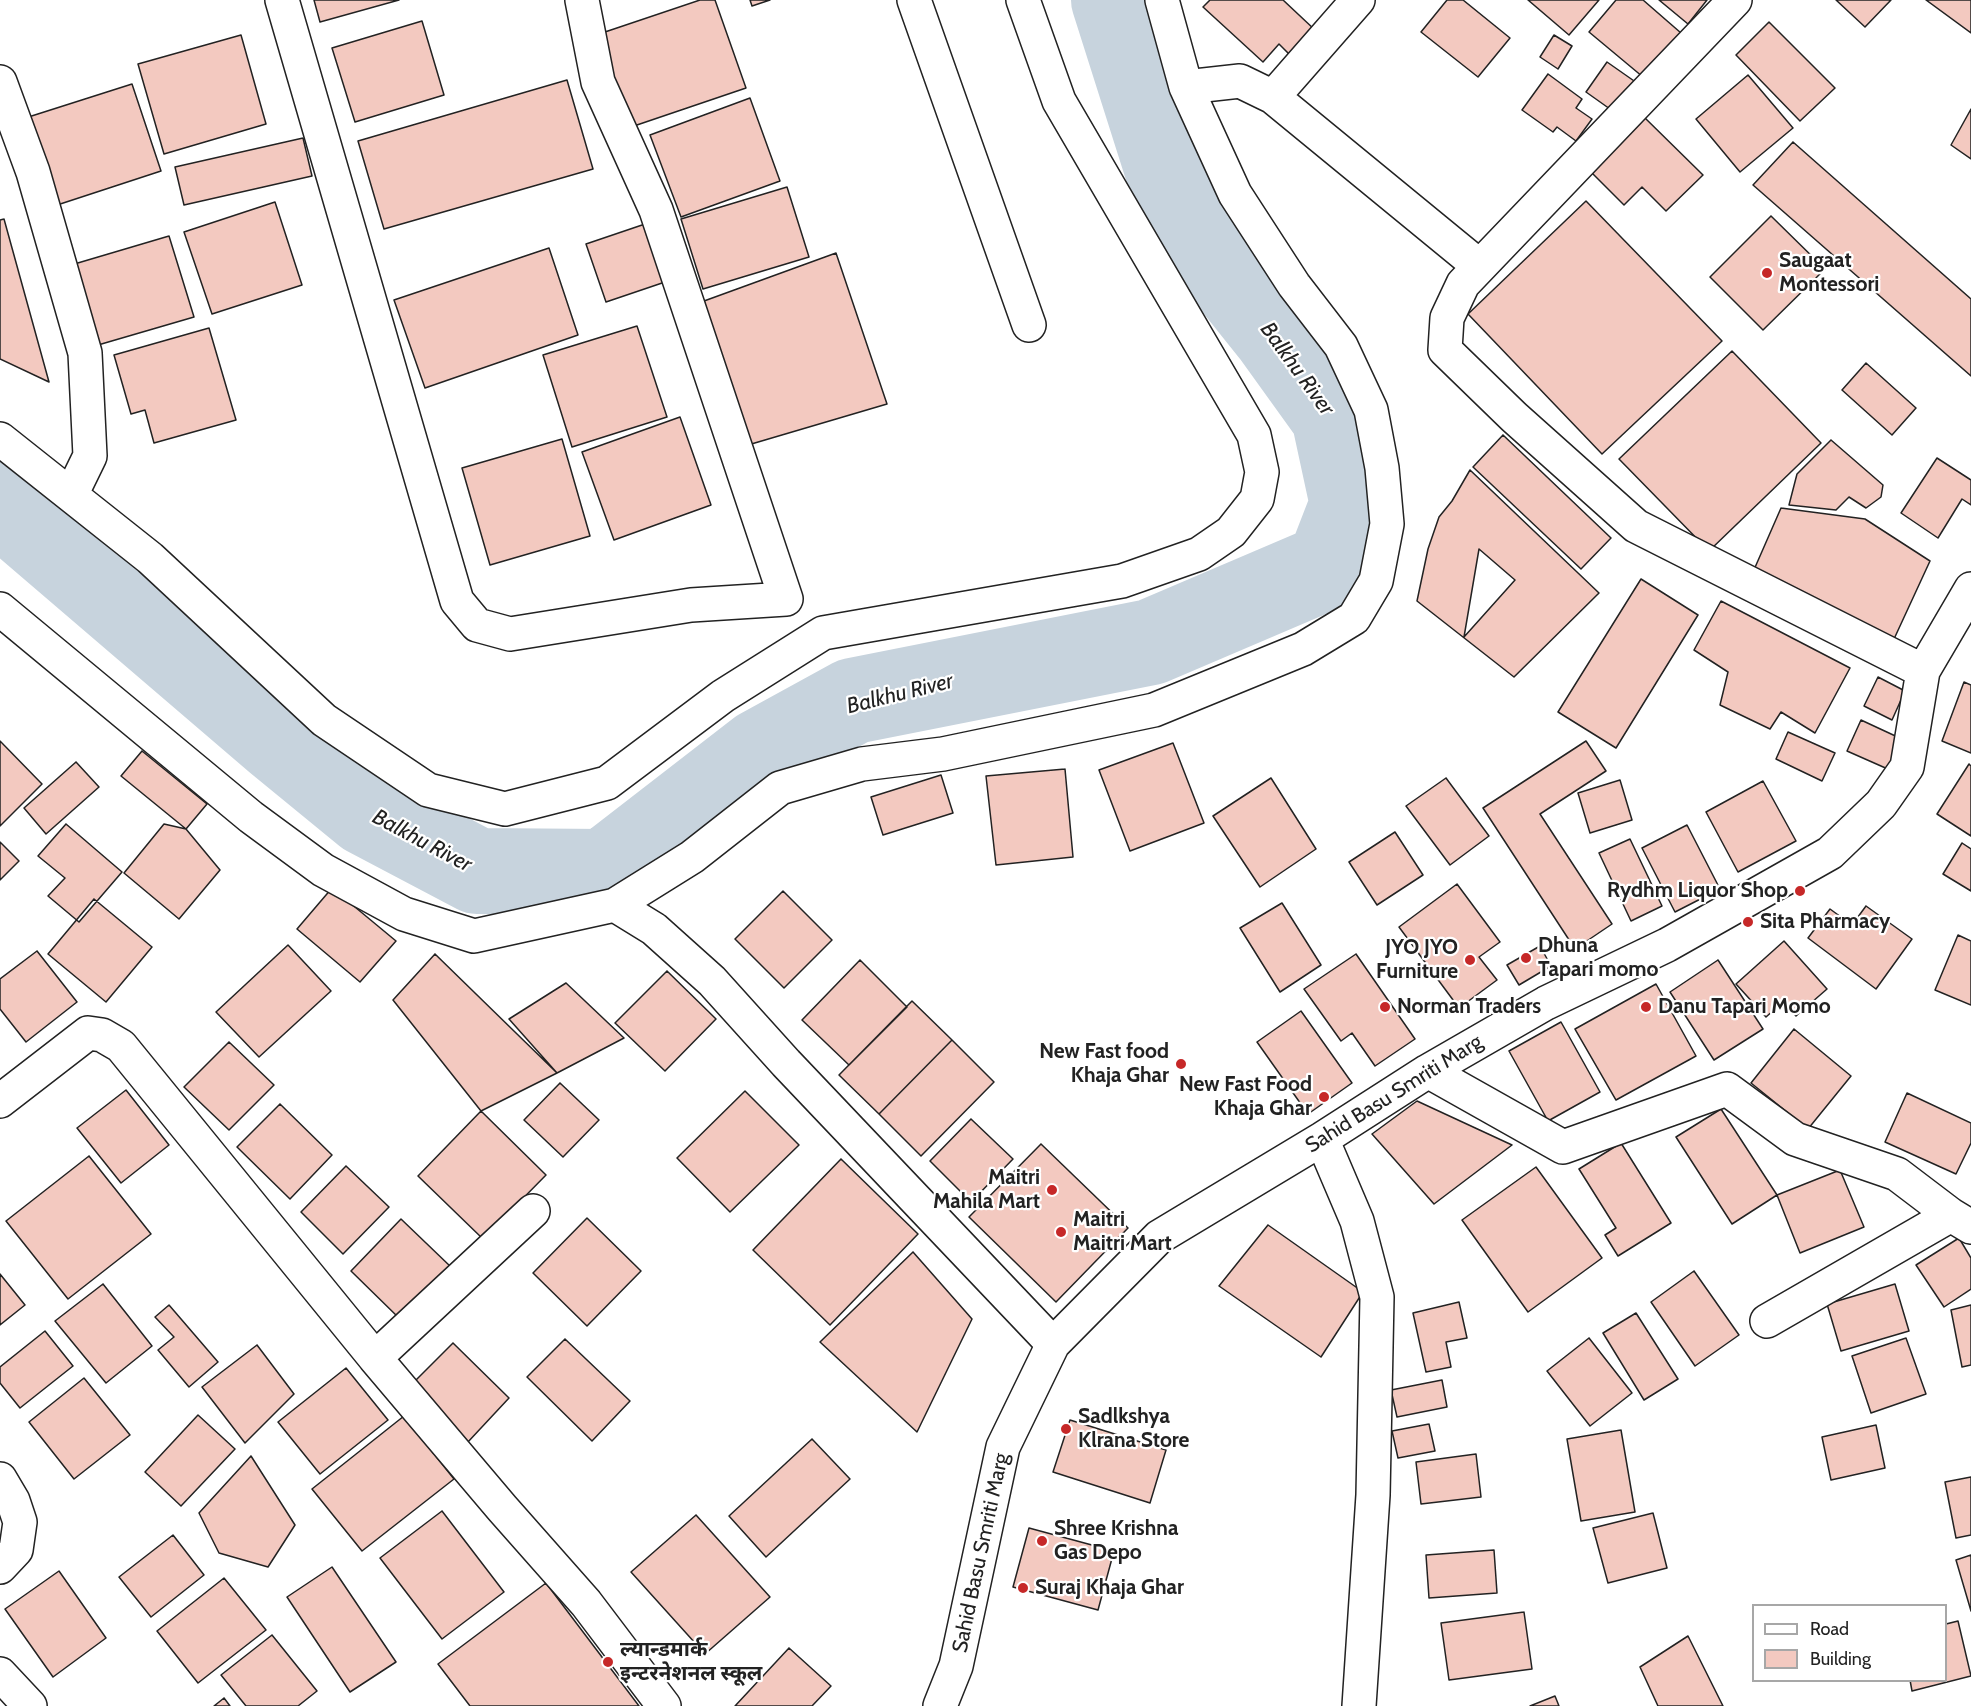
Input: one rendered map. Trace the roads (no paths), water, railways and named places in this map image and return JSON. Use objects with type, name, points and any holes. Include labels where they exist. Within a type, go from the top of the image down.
[{"type":"street","points":[[282,0],[457,601],[477,625],[510,634],[691,605],[786,599]]},
{"type":"street","points":[[582,0],[598,82],[656,210],[786,599],[823,633]]},
{"type":"street","points":[[914,0],[1029,325]]},
{"type":"street","points":[[0,439],[150,558],[324,720],[428,790],[505,809],[607,783],[723,696],[823,633],[1122,581],[1199,554],[1232,532],[1257,499],[1262,472],[1254,435],[1059,101],[1023,0]]},
{"type":"street","points":[[0,609],[251,817],[323,870],[404,914],[474,936],[615,906],[692,857],[780,788],[862,764],[943,754],[1154,710],[1303,650],[1354,618],[1377,580],[1387,524],[1382,468],[1371,410],[1341,346],[1294,285],[1235,194],[1186,87],[1162,0]]},
{"type":"street","points":[[1273,97],[1358,0]]},
{"type":"street","points":[[1735,0],[1463,284],[1447,318],[1444,350],[1514,417],[1636,526],[1923,671]]},
{"type":"street","points":[[1186,87],[1240,81],[1273,97],[1479,266]]},
{"type":"street","points":[[0,82],[33,172],[85,353],[90,456],[71,495]]},
{"type":"street","name":"Sahid Basu Smriti Marg","points":[[940,1706],[956,1666],[1004,1447],[1053,1344],[1159,1237],[1322,1139],[1428,1071],[1546,1003],[1667,945],[1830,853],[1881,804],[1907,767],[1923,671],[1971,589]]},
{"type":"street","points":[[615,906],[654,929],[712,981],[786,1063],[1053,1344]]},
{"type":"street","points":[[0,1101],[88,1033],[102,1035],[121,1046],[375,1358],[586,1603],[664,1706]]},
{"type":"street","points":[[1428,1071],[1563,1147],[1727,1089],[1795,1139],[1897,1174],[1961,1221],[1767,1321]]},
{"type":"street","points":[[1322,1139],[1357,1221],[1377,1297],[1372,1495],[1359,1706]]},
{"type":"street","points":[[375,1358],[533,1211]]},
{"type":"street","points":[[0,1479],[13,1501],[20,1522],[16,1550],[0,1567]]},
{"type":"street","points":[[0,1674],[30,1706]]},
{"type":"waterway","name":"Balkhu River","points":[[0,502],[278,740],[367,813],[477,871],[605,872],[760,752],[853,701],[1151,642],[1329,566],[1353,504],[1334,416],[1275,334],[1223,269],[1173,186],[1114,0]]},
{"type":"place","name":"Saugaat Montessori","points":[[1767,273]]},
{"type":"place","name":"Rydhm Liquor Shop","points":[[1800,891]]},
{"type":"place","name":"Sita Pharmacy","points":[[1748,922]]},
{"type":"place","name":"Dhuna Tapari momo","points":[[1526,958]]},
{"type":"place","name":"JYO JYO Furniture","points":[[1470,960]]},
{"type":"place","name":"Norman Traders","points":[[1385,1007]]},
{"type":"place","name":"Danu Tapari Momo","points":[[1646,1007]]},
{"type":"place","name":"New Fast food Khaja Ghar","points":[[1181,1064]]},
{"type":"place","name":"New Fast Food Khaja Ghar","points":[[1324,1097]]},
{"type":"place","name":"Maitri Mahila Mart","points":[[1052,1190]]},
{"type":"place","name":"Maitri Maitri Mart","points":[[1061,1232]]},
{"type":"place","name":"Sadlkshya Klrana Store","points":[[1066,1429]]},
{"type":"place","name":"Shree Krishna Gas Depo","points":[[1042,1541]]},
{"type":"place","name":"Suraj Khaja Ghar","points":[[1023,1588]]},
{"type":"place","name":"ल्यान्डमार्क इन्टरनेशनल स्कूल","points":[[608,1662]]}]
